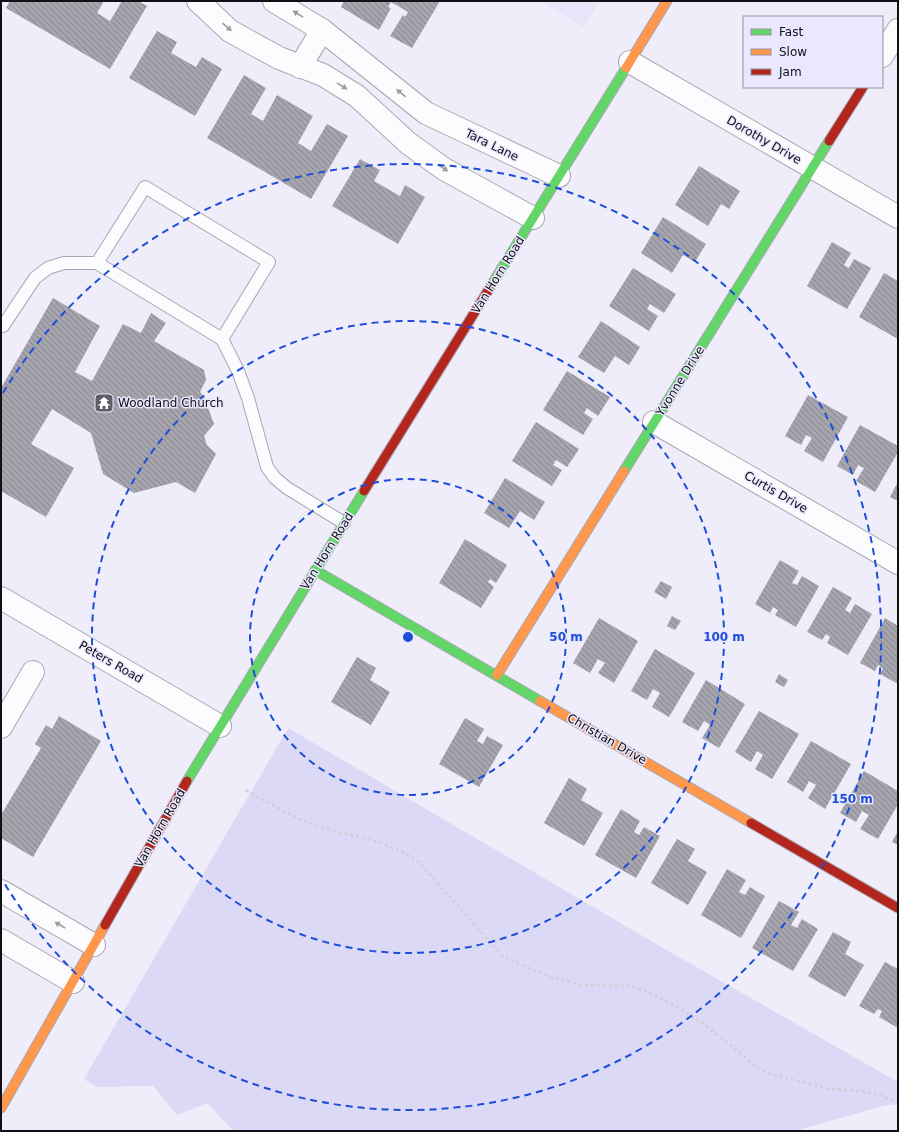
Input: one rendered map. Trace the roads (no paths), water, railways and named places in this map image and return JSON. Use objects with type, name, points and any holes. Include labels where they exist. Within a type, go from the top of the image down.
[{"type":"street","points":[[198,1],[230,31],[279,58],[300,67],[323,74],[357,96],[408,143],[444,169],[533,218]]},
{"type":"street","name":"Tara Lane","points":[[274,1],[322,30],[426,113],[559,176]]},
{"type":"street","name":"Van Horn Road","points":[[1,1108],[179,794],[315,570],[667,1]]},
{"type":"street","points":[[300,67],[322,30]]},
{"type":"street","points":[[883,54],[898,30]]},
{"type":"street","name":"Dorothy Drive","points":[[630,62],[898,218]]},
{"type":"street","name":"Yvonne Drive","points":[[497,675],[862,88]]},
{"type":"street","points":[[408,143],[426,113]]},
{"type":"street","name":"Curtis Drive","points":[[654,422],[898,563]]},
{"type":"street","name":"Christian Drive","points":[[315,570],[898,908]]},
{"type":"street","name":"Peters Road","points":[[1,598],[220,726]]},
{"type":"street","points":[[1,727],[33,672]]},
{"type":"street","points":[[1,891],[94,945]]},
{"type":"street","points":[[1,940],[73,982]]},
{"type":"lane","points":[[97,263],[145,187],[269,262],[222,339]]},
{"type":"lane","points":[[2,326],[35,278],[48,268],[64,263],[97,263],[222,339],[238,371],[248,398],[268,467],[275,478],[287,488],[344,523]]},
{"type":"place","name":"Woodland Church","points":[[104,403]]}]
